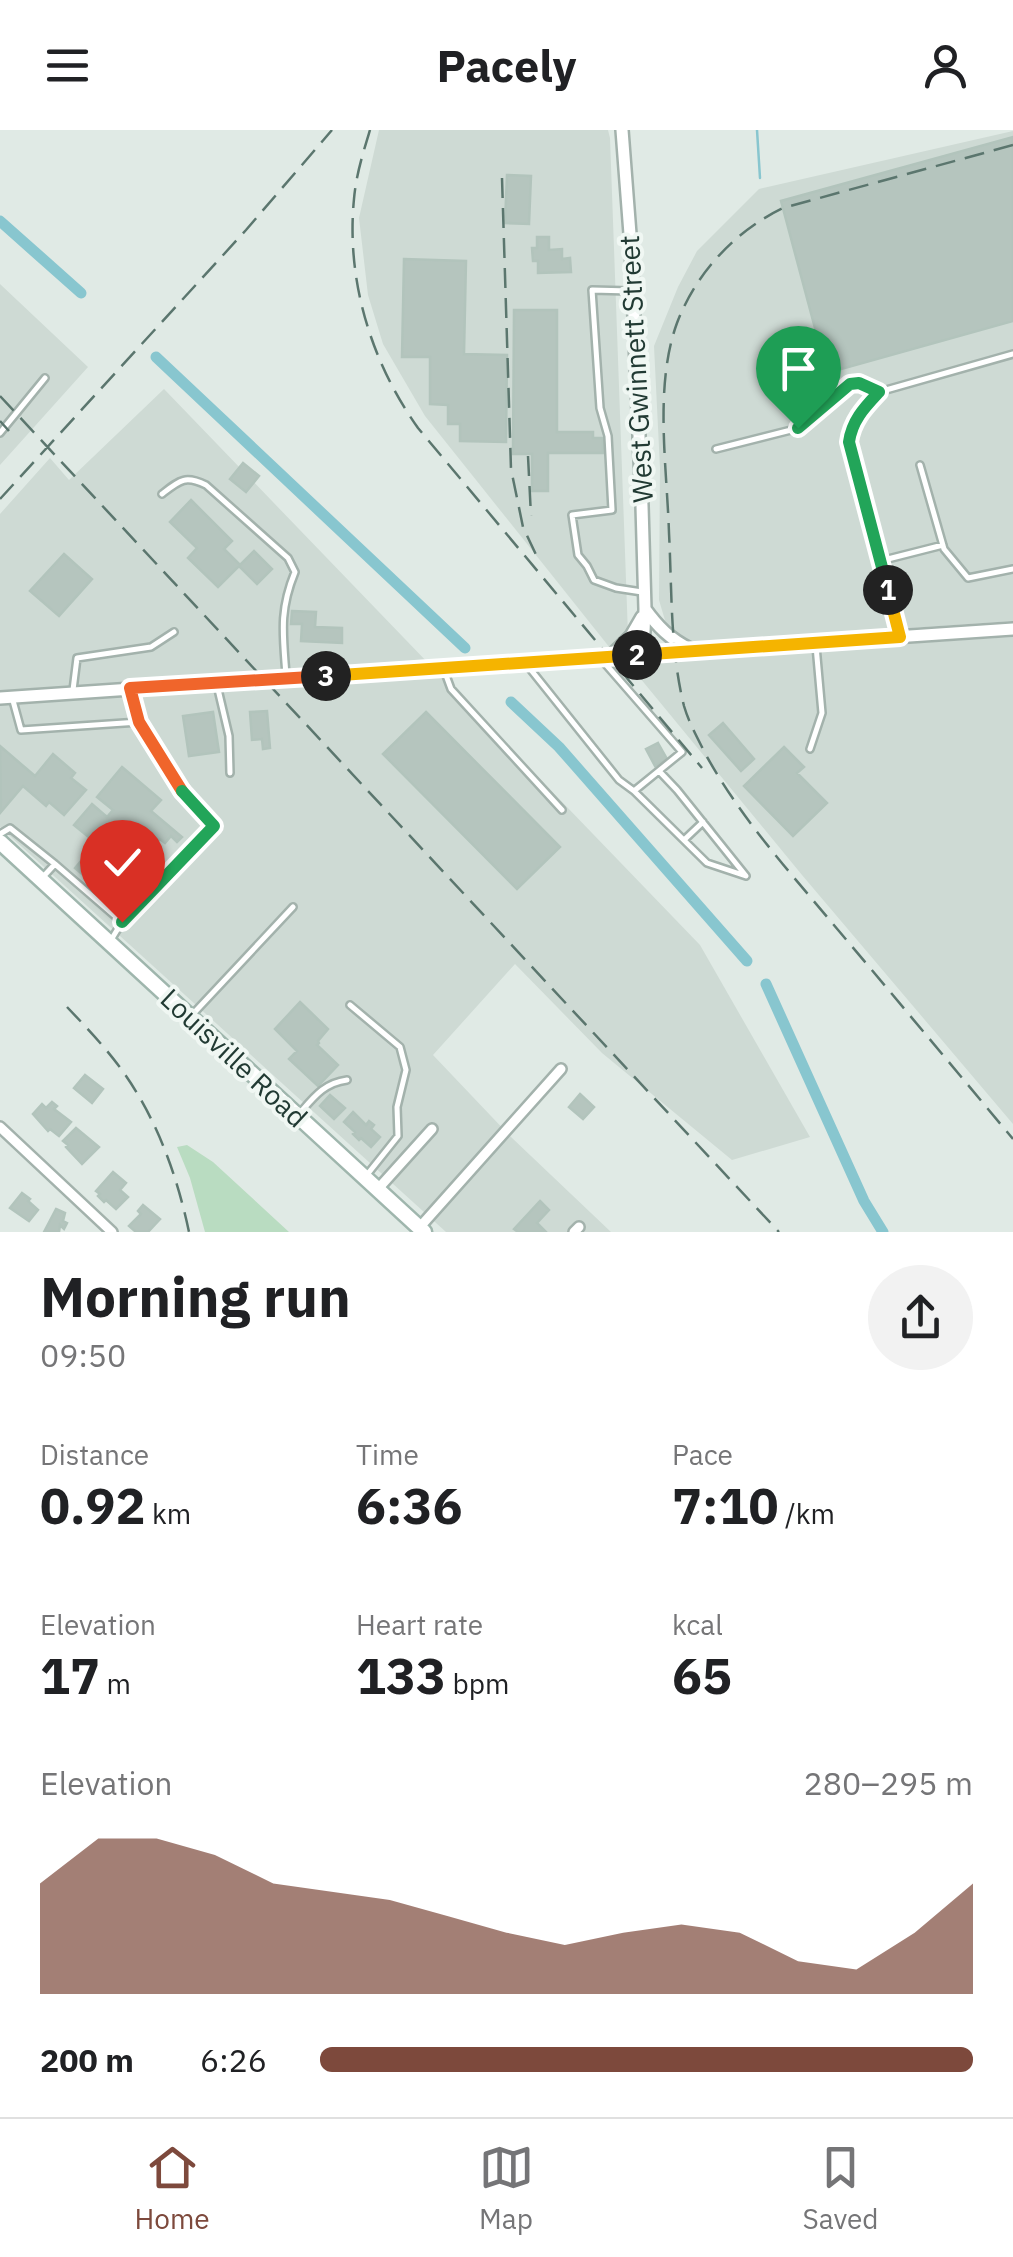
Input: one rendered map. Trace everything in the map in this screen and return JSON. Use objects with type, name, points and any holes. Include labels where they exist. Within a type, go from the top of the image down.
[{"type":"main road","name":"Louisville Road","points":[[0,842],[422,1230]]},
{"type":"street","name":"West Gwinnett Street","points":[[622,130],[633,290],[647,654]]},
{"type":"street","points":[[605,658],[631,636],[645,609],[668,636],[694,651]]},
{"type":"street","points":[[6,697],[1013,629]]},
{"type":"street","points":[[422,1230],[561,1068]]},
{"type":"street","points":[[0,1128],[112,1232]]},
{"type":"street","points":[[377,1190],[432,1129]]},
{"type":"lane","points":[[633,290],[592,290],[612,510],[572,515],[578,555],[594,580],[645,592]]},
{"type":"lane","points":[[900,637],[849,442],[850,430],[858,414],[879,392],[1013,354]]},
{"type":"lane","points":[[0,433],[45,378]]},
{"type":"lane","points":[[716,449],[798,428],[850,384],[859,383],[879,392]]},
{"type":"lane","points":[[920,465],[942,545],[968,578],[1013,569]]},
{"type":"lane","points":[[162,494],[177,482],[191,478],[206,485],[288,558],[294,572],[285,595],[282,624],[287,678]]},
{"type":"lane","points":[[880,561],[942,545]]},
{"type":"lane","points":[[72,692],[78,658],[151,648],[174,632]]},
{"type":"lane","points":[[810,749],[822,713],[816,643]]},
{"type":"lane","points":[[605,658],[682,752],[634,791]]},
{"type":"lane","points":[[525,663],[619,780],[707,863],[746,876],[659,771]]},
{"type":"lane","points":[[443,668],[451,689],[562,810]]},
{"type":"lane","points":[[216,682],[229,736],[230,773]]},
{"type":"lane","points":[[110,943],[122,922],[214,826],[179,788],[139,722],[130,688]]},
{"type":"lane","points":[[6,697],[21,730],[139,722]]},
{"type":"lane","points":[[684,840],[703,822]]},
{"type":"lane","points":[[0,834],[10,828],[122,922]]},
{"type":"lane","points":[[40,879],[55,864]]},
{"type":"lane","points":[[190,1017],[293,908]]},
{"type":"lane","points":[[350,1006],[400,1047],[406,1070],[397,1107],[398,1136],[364,1178]]},
{"type":"lane","points":[[297,1116],[322,1088],[347,1080]]},
{"type":"shaded area","points":[[379,130],[608,130],[628,635],[610,648],[425,416],[383,344],[368,295],[359,218]]},
{"type":"shaded area","points":[[1013,131],[1013,621],[721,641],[689,641],[667,627],[659,600],[660,468],[654,346],[697,251],[759,189]]},
{"type":"shaded area","points":[[0,284],[88,367],[0,465]]},
{"type":"shaded area","points":[[164,389],[700,945],[810,1137],[732,1160],[602,1053],[515,964],[433,1055],[511,1137],[611,1232],[446,1232],[0,827],[0,514],[50,458],[69,480]]},
{"type":"shaded area","points":[[1013,637],[1013,1124],[626,661]]},
{"type":"green space","points":[[187,1145],[213,1162],[289,1232],[205,1232],[177,1147]]},
{"type":"building","points":[[1013,137],[1013,321],[827,373],[781,201]]},
{"type":"building","points":[[507,175],[531,176],[529,224],[505,223]]},
{"type":"building","points":[[537,237],[549,237],[549,250],[562,249],[562,259],[570,258],[571,272],[538,273],[532,248],[537,248]]},
{"type":"building","points":[[404,259],[466,261],[464,354],[507,355],[506,442],[460,441],[460,424],[448,424],[448,405],[430,404],[430,357],[402,357]]},
{"type":"building","points":[[514,310],[557,310],[557,432],[593,432],[593,438],[603,438],[603,453],[548,453],[548,491],[532,491],[532,454],[513,454]]},
{"type":"building","points":[[243,463],[259,476],[246,492],[230,479]]},
{"type":"building","points":[[191,500],[232,541],[224,549],[240,565],[254,551],[272,569],[257,584],[239,566],[218,587],[188,558],[197,548],[170,522]]},
{"type":"building","points":[[64,554],[92,579],[59,616],[30,591]]},
{"type":"building","points":[[292,611],[316,612],[315,627],[342,628],[342,643],[301,641],[302,624],[291,624]]},
{"type":"building","points":[[267,711],[270,748],[263,749],[262,739],[252,740],[250,712]]},
{"type":"building","points":[[213,712],[219,752],[189,756],[183,716]]},
{"type":"building","points":[[426,712],[560,847],[517,889],[383,754]]},
{"type":"building","points":[[723,723],[754,759],[741,771],[709,735]]},
{"type":"building","points":[[658,743],[667,759],[655,766],[646,749]]},
{"type":"building","points":[[0,746],[35,776],[53,754],[75,773],[71,778],[86,790],[64,815],[49,802],[46,806],[23,786],[1,812]]},
{"type":"building","points":[[784,747],[804,767],[797,773],[827,803],[793,836],[744,786]]},
{"type":"building","points":[[122,767],[161,800],[151,811],[182,837],[177,842],[171,836],[165,843],[160,839],[145,858],[137,851],[122,869],[142,887],[124,909],[75,868],[96,843],[74,825],[92,804],[107,817],[113,810],[97,797]]},
{"type":"building","points":[[300,1002],[328,1029],[317,1045],[338,1065],[318,1086],[289,1059],[297,1051],[275,1029]]},
{"type":"building","points":[[85,1075],[103,1089],[92,1103],[74,1088]]},
{"type":"building","points":[[580,1094],[594,1107],[583,1119],[569,1107]]},
{"type":"building","points":[[330,1095],[345,1108],[334,1119],[320,1106]]},
{"type":"building","points":[[52,1102],[57,1106],[54,1109],[71,1122],[59,1136],[48,1131],[33,1114],[42,1104],[46,1108]]},
{"type":"building","points":[[353,1112],[366,1125],[369,1121],[374,1125],[371,1129],[380,1137],[371,1147],[359,1140],[344,1122]]},
{"type":"building","points":[[76,1128],[99,1147],[82,1164],[63,1141]]},
{"type":"building","points":[[113,1172],[126,1183],[120,1190],[128,1197],[116,1209],[96,1191]]},
{"type":"building","points":[[22,1193],[38,1210],[29,1221],[10,1208]]},
{"type":"building","points":[[540,1201],[549,1210],[537,1223],[546,1232],[514,1229]]},
{"type":"building","points":[[143,1205],[160,1219],[148,1232],[136,1232],[129,1226],[141,1214],[138,1211]]},
{"type":"building","points":[[56,1209],[65,1213],[64,1229],[60,1225],[59,1232],[44,1232]]},
{"type":"waterway","points":[[757,130],[760,178]]},
{"type":"waterway","points":[[0,221],[81,293]]},
{"type":"waterway","points":[[156,357],[465,648]]},
{"type":"waterway","points":[[511,702],[559,747],[747,961]]},
{"type":"waterway","points":[[766,984],[864,1201],[883,1232]]},
{"type":"railway","points":[[0,499],[332,130]]},
{"type":"railway","points":[[370,130],[355,190],[354,260],[365,319],[401,403],[702,768]]},
{"type":"railway","points":[[1013,145],[783,208],[765,217],[719,255],[685,305],[670,347],[664,400],[676,663],[684,706],[697,737],[719,778],[765,842],[1013,1139]]},
{"type":"railway","points":[[502,178],[511,469],[523,527],[538,559]]},
{"type":"railway","points":[[0,396],[779,1232]]},
{"type":"railway","points":[[0,421],[9,431]]},
{"type":"railway","points":[[528,456],[531,516]]},
{"type":"railway","points":[[67,1007],[136,1091],[172,1169],[189,1232]]},
{"type":"route","points":[[122,922],[214,826],[179,788],[139,722],[130,688],[900,637],[849,442],[858,414],[879,392],[859,383],[850,384],[798,428]]}]
